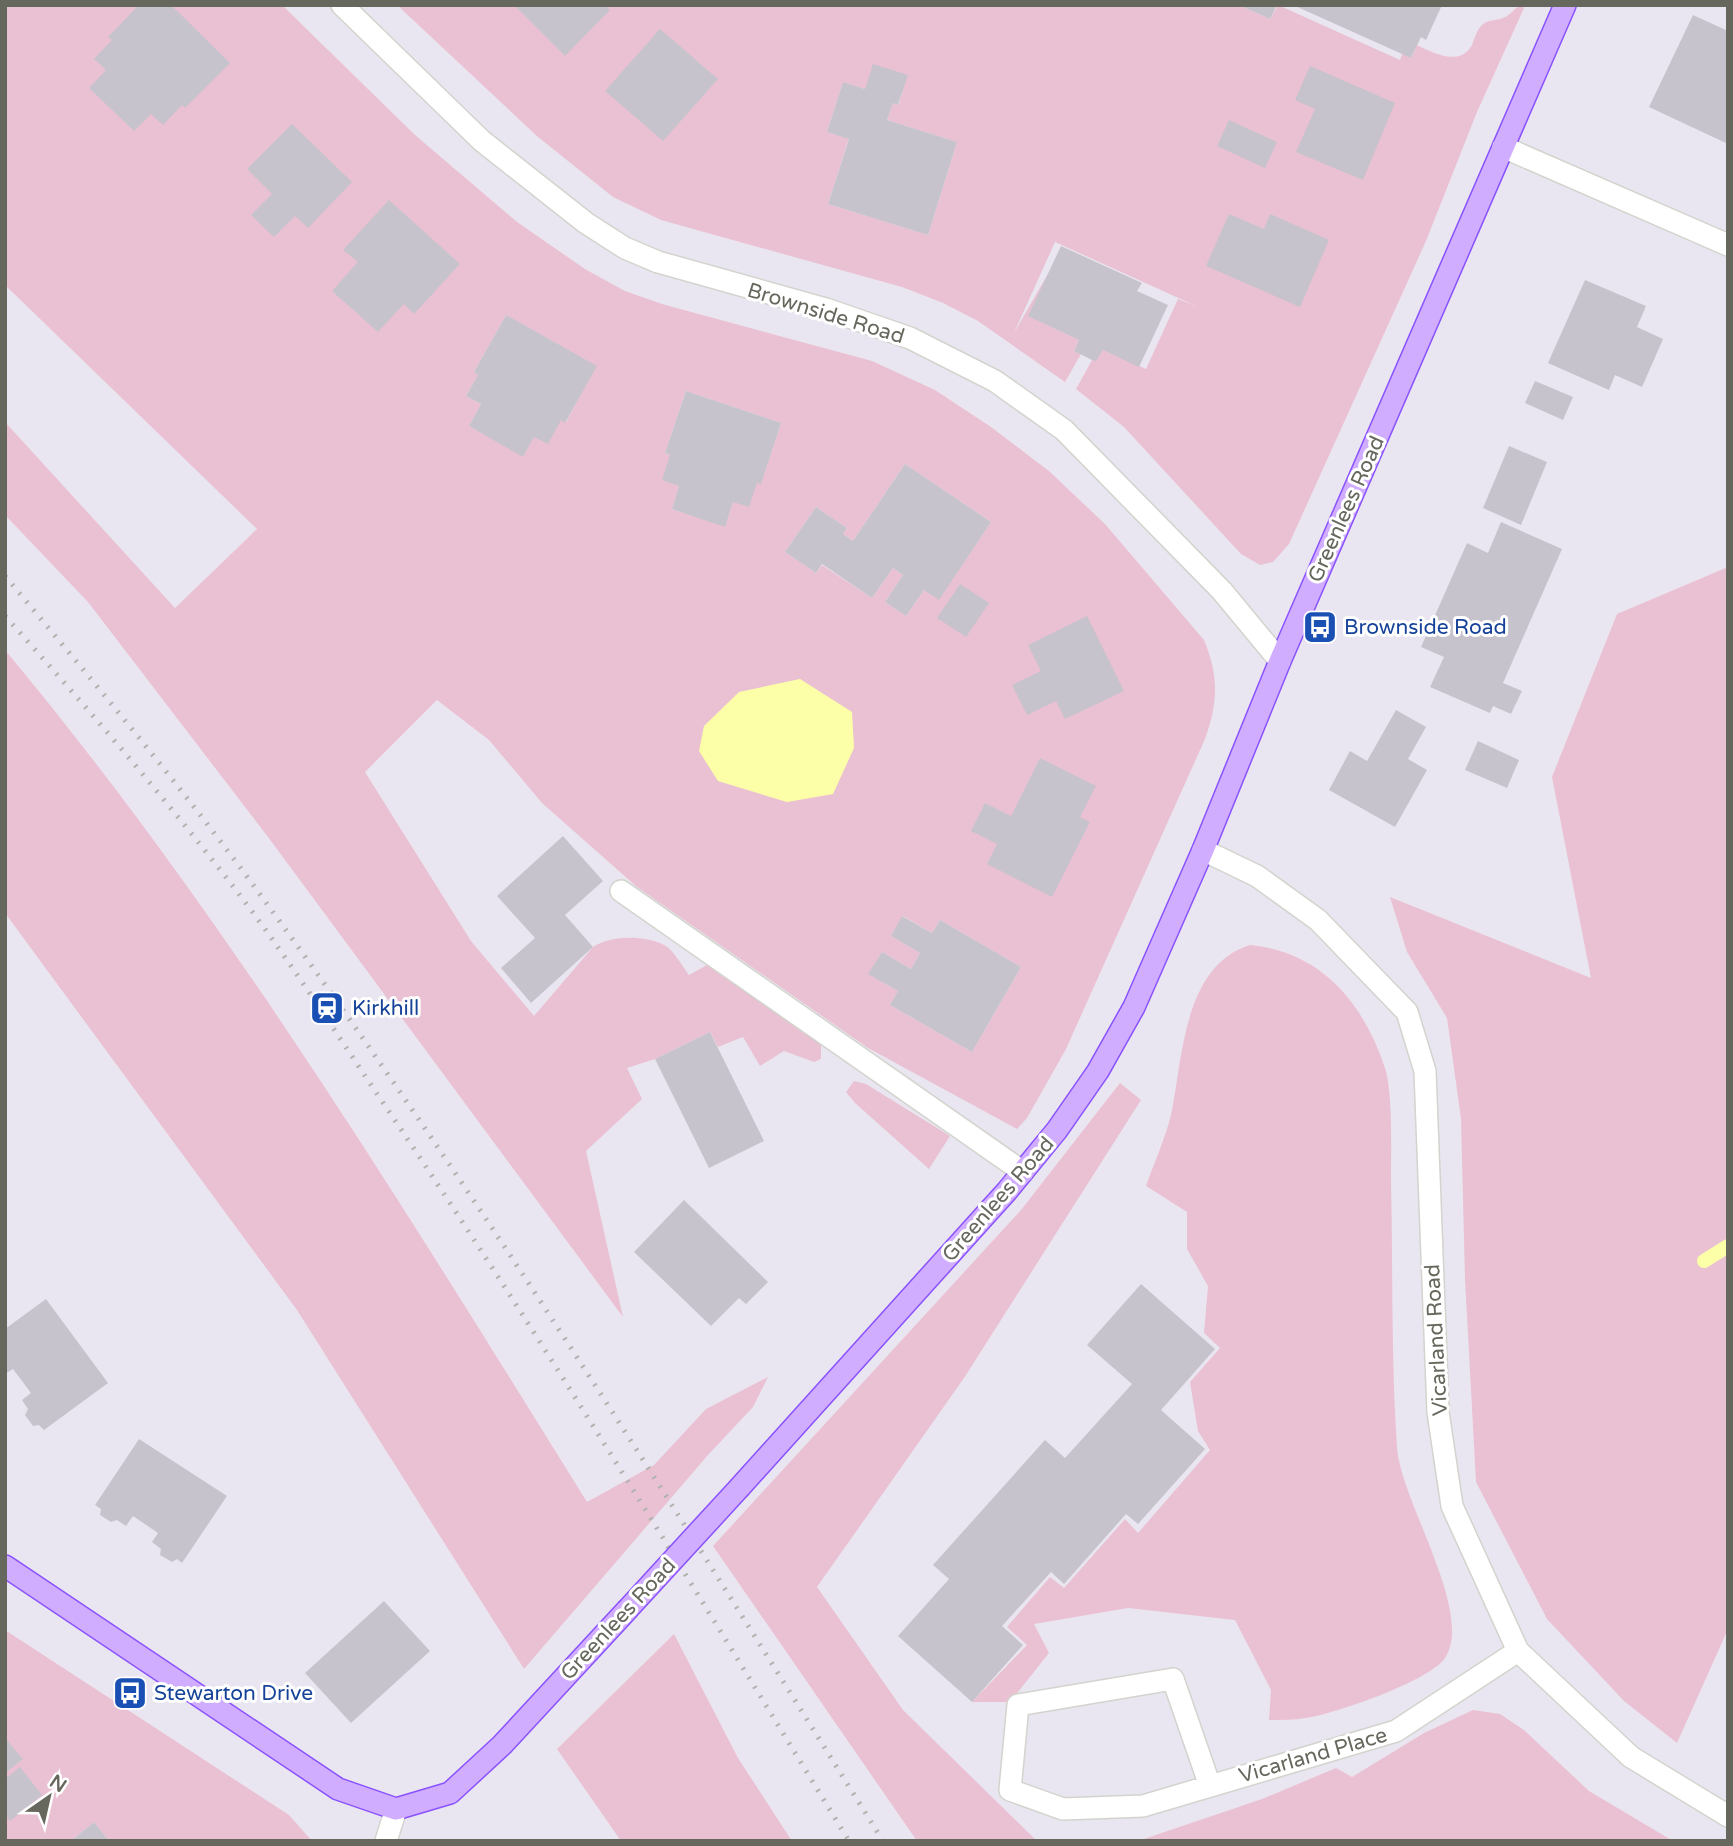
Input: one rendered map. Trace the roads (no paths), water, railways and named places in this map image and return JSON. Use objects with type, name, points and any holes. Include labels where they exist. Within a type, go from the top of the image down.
[{"type":"main road","name":"Greenlees Road","points":[[396,1809],[450,1793],[502,1745],[740,1487],[1023,1172],[1065,1119],[1110,1050],[1134,1007],[1203,850],[1280,661],[1565,5]]},
{"type":"main road","points":[[5,1566],[338,1789],[396,1809]]},
{"type":"street","name":"Brownside Road","points":[[342,5],[482,141],[586,223],[625,247],[658,261],[826,309],[910,338],[995,381],[1064,430],[1222,591],[1280,661]]},
{"type":"street","points":[[1503,147],[1728,245]]},
{"type":"street","name":"Vicarland Road","points":[[1203,850],[1257,876],[1318,920],[1406,1012],[1425,1072],[1438,1412],[1452,1506],[1518,1651],[1631,1757],[1728,1816]]},
{"type":"street","points":[[621,891],[1023,1172]]},
{"type":"street","name":"Vicarland Place","points":[[1210,1786],[1173,1679],[1018,1705],[1010,1790],[1063,1809],[1143,1806],[1396,1731],[1518,1651]]},
{"type":"street","points":[[386,1841],[396,1809]]},
{"type":"waterway","points":[[1704,1261],[1728,1246]]},
{"type":"railway","points":[[5,576],[129,725],[219,839],[415,1113],[574,1353],[883,1841]]},
{"type":"railway","points":[[5,616],[93,715],[177,816],[295,971],[569,1387],[849,1841]]},
{"type":"place","name":"Brownside Road","points":[[1320,627]]},
{"type":"place","name":"Kirkhill","points":[[327,1008]]},
{"type":"place","name":"Stewarton Drive","points":[[130,1693]]}]
